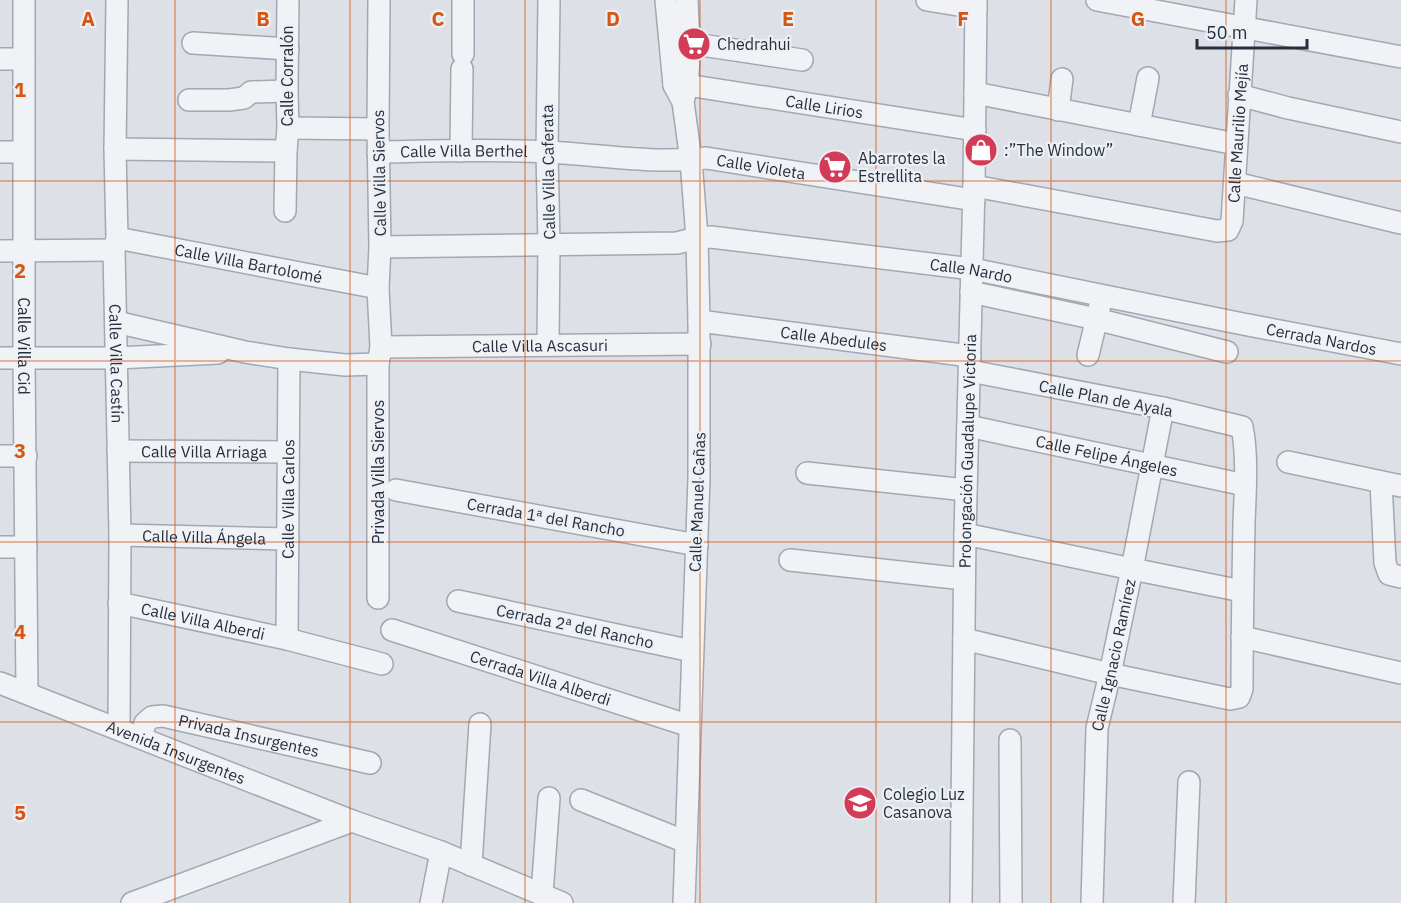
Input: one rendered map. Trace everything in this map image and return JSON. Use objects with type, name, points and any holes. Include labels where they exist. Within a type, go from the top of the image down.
[{"type":"street","name":"Calle Villa Cid","points":[[24,0],[27,693]]},
{"type":"street","name":"Calle Villa Castín","points":[[117,0],[115,149],[120,535],[118,728]]},
{"type":"street","name":"Calle Corralón","points":[[285,211],[288,129],[288,0]]},
{"type":"street","name":"Calle Villa Siervos","points":[[379,0],[380,247],[378,288],[380,355]]},
{"type":"street","points":[[461,151],[463,0]]},
{"type":"street","name":"Calle Villa Caferata","points":[[548,344],[549,0]]},
{"type":"street","name":"Calle Manuel Cañas","points":[[666,0],[691,160],[697,238],[700,344],[699,478],[684,903]]},
{"type":"street","name":"Calle Manuel Cañas","points":[[681,91],[689,68],[687,0]]},
{"type":"street","points":[[927,0],[976,4]]},
{"type":"street","points":[[1097,0],[1401,57]]},
{"type":"street","name":"Calle Maurilio Mejía","points":[[1228,230],[1232,221],[1235,183],[1246,0]]},
{"type":"street","name":"Prolongación Guadalupe Victoria","points":[[962,903],[964,579],[974,193],[976,4]]},
{"type":"street","points":[[193,43],[288,49]]},
{"type":"street","points":[[688,43],[802,60]]},
{"type":"street","points":[[0,59],[24,59]]},
{"type":"street","points":[[1140,125],[1148,78]]},
{"type":"street","points":[[1058,110],[1062,79]]},
{"type":"street","points":[[189,100],[229,100],[244,98],[251,92],[287,91]]},
{"type":"street","name":"Calle Lirios","points":[[681,91],[975,130]]},
{"type":"street","points":[[975,93],[1236,144]]},
{"type":"street","points":[[1239,95],[1401,132]]},
{"type":"street","points":[[288,129],[378,129]]},
{"type":"street","points":[[115,149],[286,151]]},
{"type":"street","points":[[0,152],[23,152]]},
{"type":"street","name":"Calle Villa Berthel","points":[[378,152],[547,152],[691,160]]},
{"type":"street","name":"Calle Violeta","points":[[691,160],[706,158],[974,193],[1217,231],[1228,230]]},
{"type":"street","points":[[1235,183],[1401,223]]},
{"type":"street","name":"Calle Nardo","points":[[380,247],[677,243],[711,237],[972,268],[1243,324]]},
{"type":"street","name":"Calle Villa Bartolomé","points":[[0,251],[116,244],[378,288]]},
{"type":"street","points":[[970,292],[1096,319],[1227,352]]},
{"type":"street","points":[[1089,355],[1103,296]]},
{"type":"street","name":"Calle Abedules","points":[[699,321],[970,364]]},
{"type":"street","name":"Calle Villa Ascasuri","points":[[116,322],[245,352],[345,365],[380,355],[548,344],[700,344]]},
{"type":"street","name":"Cerrada Nardos","points":[[1243,324],[1401,354]]},
{"type":"street","points":[[0,358],[117,358],[245,352]]},
{"type":"street","name":"Privada Villa Siervos","points":[[378,598],[380,355]]},
{"type":"street","name":"Calle Villa Carlos","points":[[287,639],[289,359]]},
{"type":"street","name":"Calle Plan de Ayala","points":[[970,364],[1242,427],[1245,485]]},
{"type":"street","name":"Calle Ignacio Ramírez","points":[[1092,903],[1096,728],[1132,569],[1163,408]]},
{"type":"street","name":"Calle Felipe Ángeles","points":[[968,426],[1245,485]]},
{"type":"street","name":"Calle Villa Arriaga","points":[[118,451],[288,452]]},
{"type":"street","points":[[0,456],[26,456]]},
{"type":"street","points":[[1288,462],[1391,484],[1385,562],[1389,574],[1401,577]]},
{"type":"street","points":[[807,473],[966,490]]},
{"type":"street","points":[[964,639],[1110,674],[1230,699],[1239,697],[1242,688],[1245,485]]},
{"type":"street","name":"Cerrada 1ª del Rancho","points":[[396,490],[697,545]]},
{"type":"street","points":[[965,534],[1242,591]]},
{"type":"street","name":"Calle Villa Ángela","points":[[120,535],[288,539]]},
{"type":"street","points":[[0,547],[26,548]]},
{"type":"street","points":[[790,560],[964,579]]},
{"type":"street","name":"Cerrada 2ª del Rancho","points":[[458,602],[692,651]]},
{"type":"street","name":"Calle Villa Alberdi","points":[[119,603],[287,639],[382,664]]},
{"type":"street","name":"Cerrada Villa Alberdi","points":[[392,630],[690,726]]},
{"type":"street","points":[[1242,638],[1401,673]]},
{"type":"street","name":"Avenida Insurgentes","points":[[0,683],[352,821],[441,852],[562,903]]},
{"type":"street","name":"Privada Insurgentes","points":[[141,737],[145,723],[152,717],[163,716],[370,763]]},
{"type":"street","points":[[471,865],[480,724]]},
{"type":"street","points":[[1010,740],[1011,903]]},
{"type":"street","points":[[1184,903],[1189,782]]},
{"type":"street","points":[[542,894],[549,798]]},
{"type":"street","points":[[581,800],[686,842]]},
{"type":"street","points":[[132,903],[352,821]]},
{"type":"street","points":[[431,903],[441,852]]},
{"type":"place","name":"Chedrahui","points":[[694,44]]},
{"type":"place","name":":”The Window”","points":[[981,150]]},
{"type":"place","name":"Abarrotes la Estrellita","points":[[835,167]]},
{"type":"place","name":"Colegio Luz Casanova","points":[[860,803]]}]
